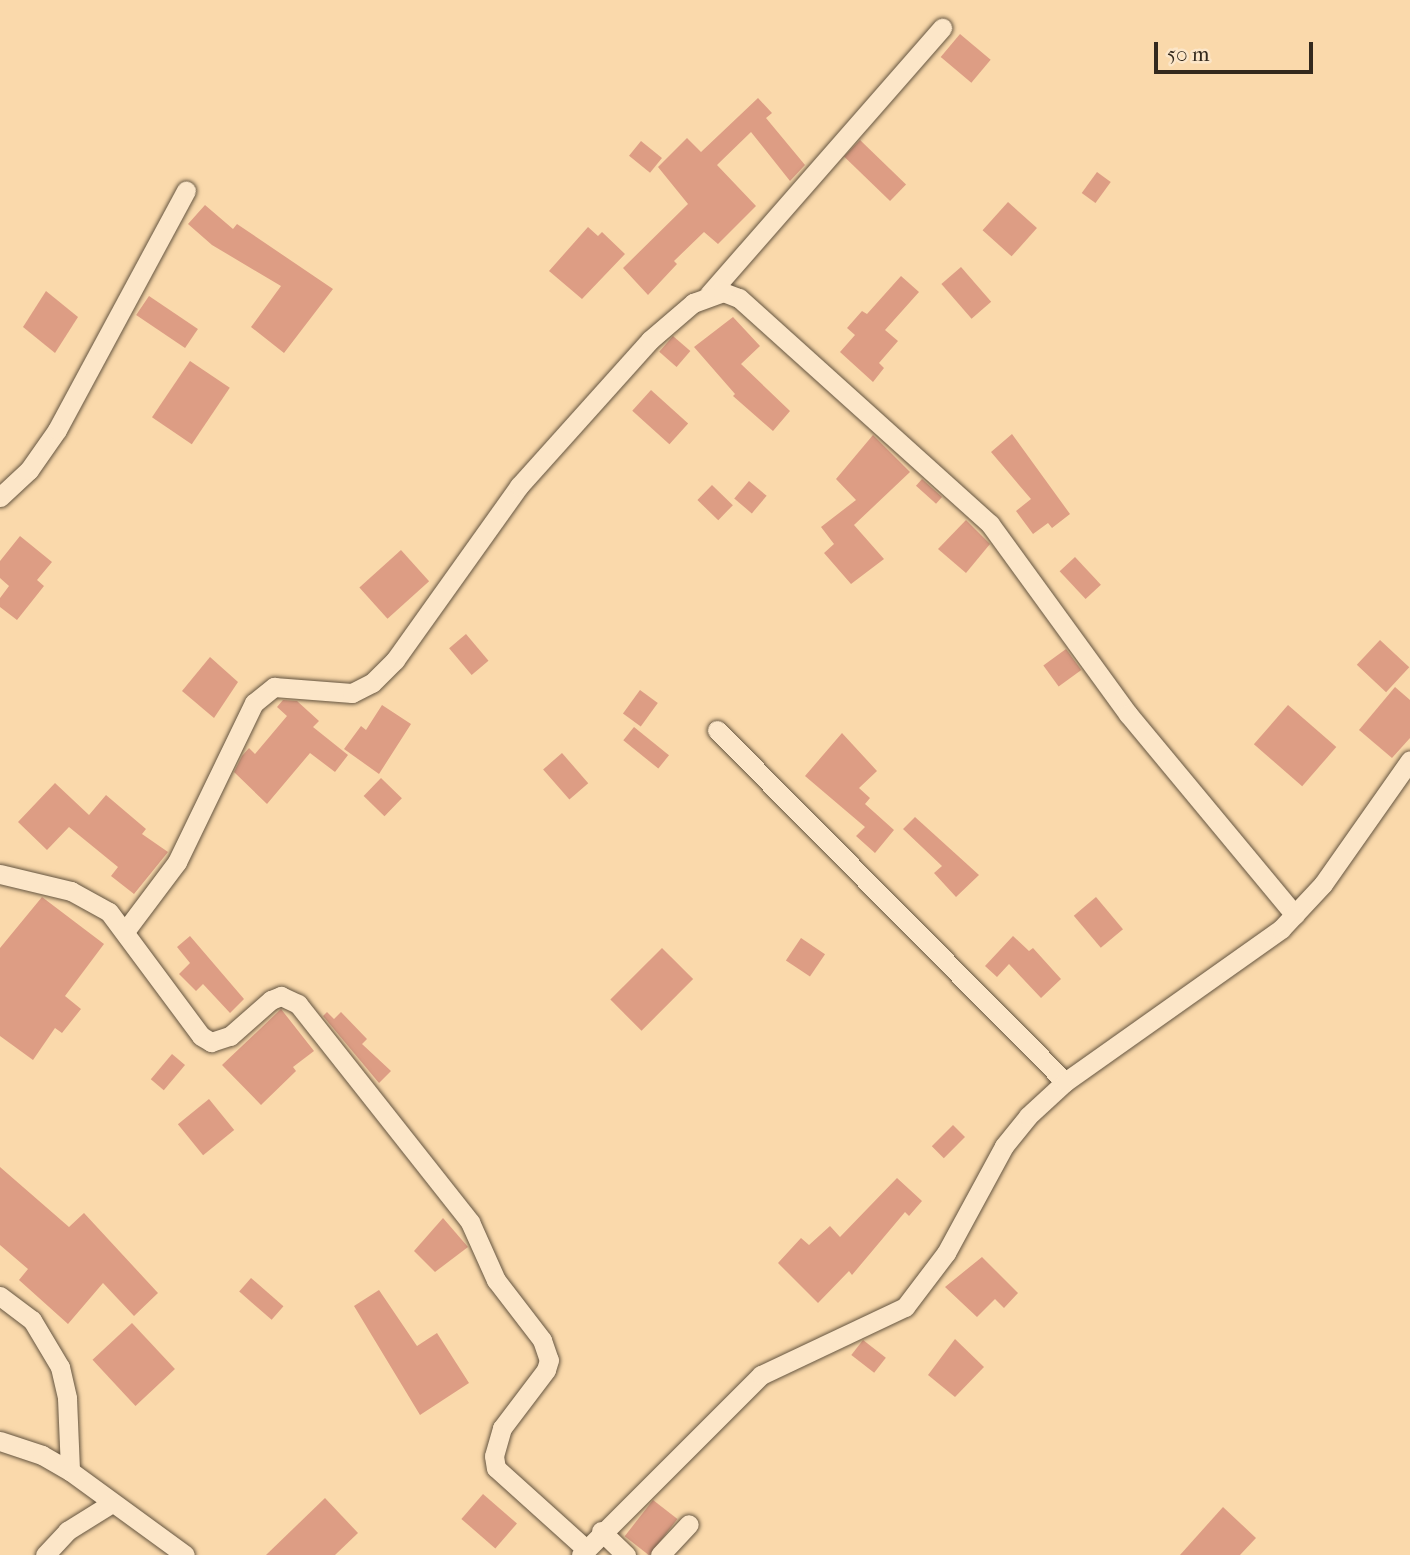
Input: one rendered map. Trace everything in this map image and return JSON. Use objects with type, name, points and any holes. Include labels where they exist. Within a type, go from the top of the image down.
[{"type":"street","points":[[126,930],[177,862],[254,703],[274,687],[352,693],[372,683],[395,660],[519,486],[650,340],[709,294],[943,28]]},
{"type":"street","points":[[0,497],[29,470],[57,430],[186,190]]},
{"type":"street","points":[[709,294],[723,292],[739,298],[990,524],[1128,715],[1295,915]]},
{"type":"street","points":[[717,730],[1065,1082]]},
{"type":"street","points":[[0,874],[91,899],[126,930],[201,1036],[211,1042],[230,1036],[271,1000],[281,996],[298,1004],[470,1222],[496,1280],[542,1340],[549,1360],[540,1380],[502,1428],[494,1456],[496,1468],[583,1552],[601,1531],[761,1375],[905,1307],[946,1253],[1004,1146],[1065,1082],[1295,915],[1323,884],[1410,760]]},
{"type":"street","points":[[0,1296],[32,1320],[60,1367],[67,1398],[70,1471]]},
{"type":"street","points":[[0,1441],[70,1471],[185,1555]]},
{"type":"street","points":[[45,1555],[68,1531],[112,1503]]},
{"type":"street","points":[[660,1555],[690,1524]]},
{"type":"street","points":[[601,1531],[626,1555]]},
{"type":"building","points":[[960,34],[991,60],[971,83],[941,57]]},
{"type":"building","points":[[758,98],[772,113],[766,118],[805,165],[790,181],[751,132],[717,165],[756,206],[718,244],[704,232],[674,261],[677,264],[648,295],[623,268],[688,204],[658,167],[687,138],[701,152]]},
{"type":"building","points":[[860,140],[906,184],[890,201],[844,157]]},
{"type":"building","points":[[641,141],[662,158],[650,173],[629,156]]},
{"type":"building","points":[[1097,172],[1111,182],[1095,203],[1082,193]]},
{"type":"building","points":[[1008,202],[1037,228],[1012,256],[983,230]]},
{"type":"building","points":[[205,205],[233,229],[237,224],[333,289],[284,353],[251,327],[281,286],[212,245],[188,224]]},
{"type":"building","points":[[588,227],[598,236],[602,232],[625,254],[582,299],[549,271]]},
{"type":"building","points":[[961,267],[991,302],[972,319],[941,284]]},
{"type":"building","points":[[901,276],[919,292],[885,330],[898,341],[879,363],[884,368],[873,382],[840,352],[855,335],[847,328],[862,311],[867,314]]},
{"type":"building","points":[[46,291],[78,317],[55,353],[23,327]]},
{"type":"building","points":[[149,296],[198,329],[185,348],[136,315]]},
{"type":"building","points":[[733,317],[760,346],[741,364],[790,411],[773,431],[733,396],[735,394],[694,347]]},
{"type":"building","points":[[673,336],[690,351],[677,367],[659,352]]},
{"type":"building","points":[[190,361],[230,388],[192,444],[152,417]]},
{"type":"building","points":[[651,390],[688,423],[669,444],[632,411]]},
{"type":"building","points":[[1012,434],[1070,514],[1052,528],[1048,523],[1033,534],[1016,511],[1031,499],[991,452]]},
{"type":"building","points":[[873,435],[910,472],[854,525],[884,559],[851,584],[824,553],[834,544],[821,527],[856,500],[836,479]]},
{"type":"building","points":[[922,479],[942,497],[936,504],[916,486]]},
{"type":"building","points":[[749,481],[767,496],[752,513],[734,499]]},
{"type":"building","points":[[712,485],[733,505],[718,520],[697,500]]},
{"type":"building","points":[[966,520],[990,544],[966,573],[938,549]]},
{"type":"building","points":[[20,536],[52,562],[37,580],[44,586],[17,620],[0,607],[0,598],[9,586],[0,578],[0,561]]},
{"type":"building","points":[[401,550],[429,581],[387,619],[359,587]]},
{"type":"building","points":[[1075,557],[1101,585],[1086,599],[1060,571]]},
{"type":"building","points":[[466,634],[488,661],[472,675],[449,648]]},
{"type":"building","points":[[1380,640],[1409,667],[1386,692],[1357,665]]},
{"type":"building","points":[[1066,649],[1081,670],[1059,686],[1043,665]]},
{"type":"building","points":[[210,657],[238,682],[214,718],[182,691]]},
{"type":"building","points":[[1395,687],[1410,700],[1410,738],[1392,758],[1359,730]]},
{"type":"building","points":[[640,690],[658,703],[641,726],[623,713]]},
{"type":"building","points":[[283,700],[297,701],[319,721],[313,727],[348,755],[335,772],[310,753],[267,804],[234,772],[249,748],[255,754],[287,716],[277,707]]},
{"type":"building","points":[[382,705],[411,724],[379,774],[344,749],[361,726],[366,730]]},
{"type":"building","points":[[1288,705],[1336,747],[1302,786],[1254,744]]},
{"type":"building","points":[[634,727],[669,755],[658,769],[623,740]]},
{"type":"building","points":[[842,733],[877,771],[859,788],[870,798],[865,804],[894,830],[875,853],[856,836],[865,827],[805,776]]},
{"type":"building","points":[[562,753],[588,783],[569,800],[543,769]]},
{"type":"building","points":[[381,778],[402,798],[384,816],[364,796]]},
{"type":"building","points":[[55,783],[89,815],[106,795],[146,829],[142,834],[168,852],[134,894],[111,876],[118,867],[69,827],[47,850],[18,822]]},
{"type":"building","points":[[915,817],[979,875],[956,897],[934,873],[942,866],[903,829]]},
{"type":"building","points":[[42,897],[104,944],[65,996],[81,1009],[62,1033],[55,1028],[33,1060],[0,1036],[0,948]]},
{"type":"building","points":[[1096,897],[1123,929],[1101,948],[1074,916]]},
{"type":"building","points":[[190,936],[244,999],[230,1013],[203,984],[196,991],[179,974],[190,963],[177,947]]},
{"type":"building","points":[[1013,936],[1029,951],[1033,948],[1061,979],[1041,998],[1009,964],[997,977],[985,966]]},
{"type":"building","points":[[801,938],[825,954],[810,977],[786,960]]},
{"type":"building","points":[[662,948],[693,979],[641,1031],[610,1000]]},
{"type":"building","points":[[281,1009],[314,1051],[293,1067],[296,1071],[261,1105],[222,1065]]},
{"type":"building","points":[[327,1012],[334,1019],[341,1012],[367,1039],[362,1044],[391,1071],[379,1083],[323,1016]]},
{"type":"building","points":[[172,1054],[185,1065],[164,1090],[151,1079]]},
{"type":"building","points":[[209,1099],[234,1130],[203,1155],[178,1124]]},
{"type":"building","points":[[953,1125],[965,1137],[944,1158],[932,1146]]},
{"type":"building","points":[[0,1167],[69,1227],[84,1213],[158,1293],[134,1316],[103,1283],[68,1324],[19,1280],[28,1269],[0,1245]]},
{"type":"building","points":[[897,1178],[922,1201],[909,1216],[905,1212],[852,1275],[849,1271],[818,1303],[778,1263],[801,1238],[809,1245],[830,1226],[840,1237]]},
{"type":"building","points":[[443,1218],[468,1247],[435,1272],[414,1251]]},
{"type":"building","points":[[982,1257],[1018,1293],[1004,1308],[995,1299],[977,1317],[945,1287]]},
{"type":"building","points":[[251,1278],[283,1306],[272,1320],[239,1292]]},
{"type":"building","points":[[379,1290],[417,1346],[437,1333],[469,1383],[420,1415],[354,1306]]},
{"type":"building","points":[[132,1323],[175,1369],[135,1406],[93,1360]]},
{"type":"building","points":[[955,1339],[984,1367],[955,1397],[928,1375]]},
{"type":"building","points":[[863,1340],[886,1358],[874,1373],[851,1355]]},
{"type":"building","points":[[483,1494],[517,1524],[495,1548],[461,1519]]},
{"type":"building","points":[[325,1498],[358,1533],[335,1555],[266,1555]]},
{"type":"building","points":[[653,1500],[677,1519],[649,1555],[625,1536]]},
{"type":"building","points":[[1223,1507],[1256,1538],[1240,1555],[1180,1555]]}]
